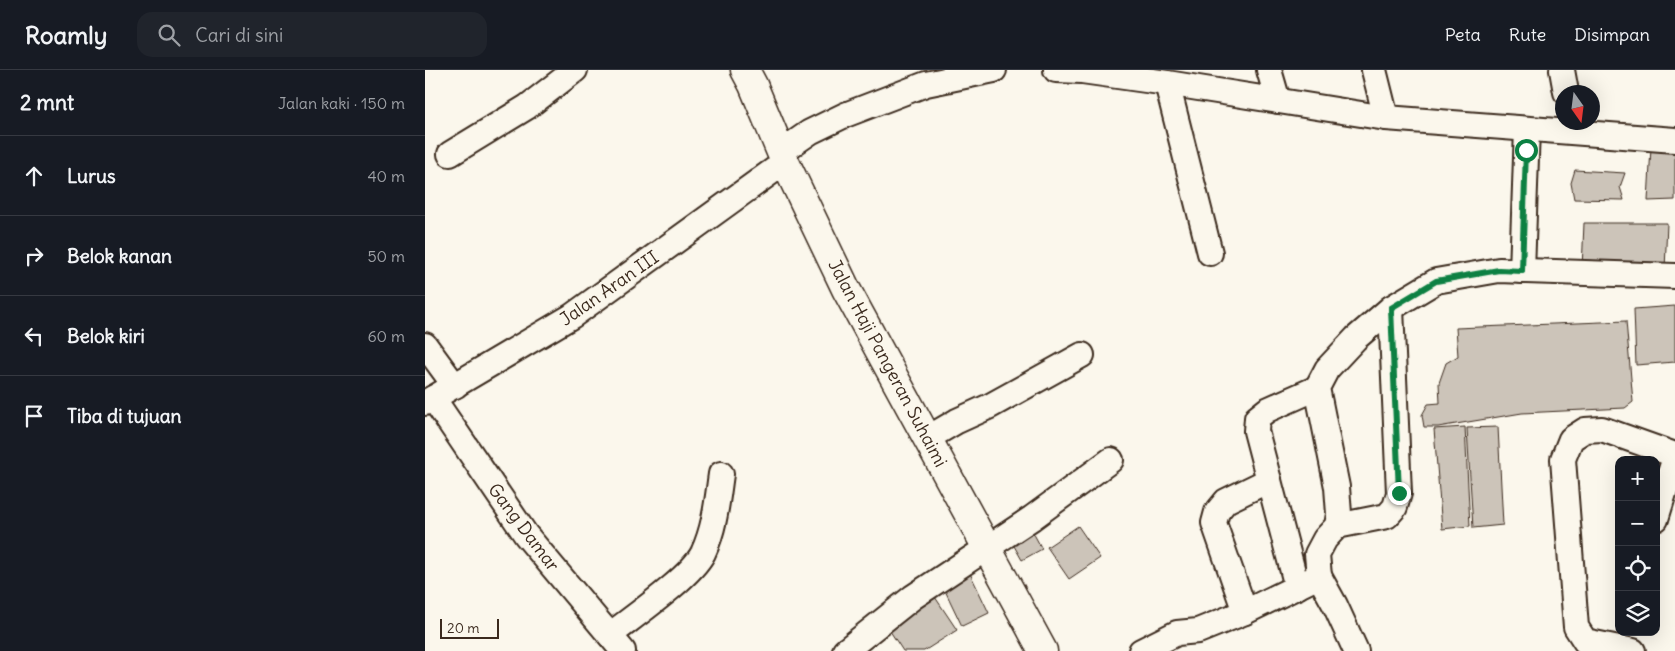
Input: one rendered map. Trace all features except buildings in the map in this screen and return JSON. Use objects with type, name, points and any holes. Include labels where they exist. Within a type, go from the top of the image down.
[{"type":"main road","name":"Jalan Haji Pangeran Suhaimi","points":[[745,70],[783,157],[846,289],[1043,651]]},
{"type":"street","points":[[450,154],[527,107],[575,70]]},
{"type":"street","name":"Jalan Aran III","points":[[429,401],[573,316],[783,157],[810,132],[845,115],[926,84],[994,70]]},
{"type":"street","points":[[1056,70],[1132,74],[1167,83],[1385,118],[1527,128],[1555,127]]},
{"type":"street","points":[[1269,70],[1278,101]]},
{"type":"street","points":[[1374,70],[1385,118]]},
{"type":"street","points":[[1561,70],[1564,85]]},
{"type":"street","points":[[1167,83],[1210,253]]},
{"type":"street","points":[[1522,271],[1527,128]]},
{"type":"street","points":[[1596,130],[1675,140]]},
{"type":"street","points":[[1297,587],[1256,431],[1257,418],[1267,410],[1317,388],[1327,369],[1356,338],[1391,308],[1436,281],[1499,270],[1675,276]]},
{"type":"street","points":[[1337,526],[1387,516],[1395,507],[1399,493],[1391,308]]},
{"type":"street","points":[[425,345],[455,386]]},
{"type":"street","points":[[928,438],[1082,355]]},
{"type":"street","points":[[1317,388],[1337,487],[1339,514],[1337,526],[1325,539],[1317,554],[1319,576],[1335,605],[1356,651]]},
{"type":"street","name":"Gang Damar","points":[[429,401],[526,535],[617,643]]},
{"type":"street","points":[[1633,651],[1585,641],[1576,627],[1563,459],[1571,439],[1585,430],[1602,429],[1675,456],[1660,506]]},
{"type":"street","points":[[845,651],[913,597],[1032,518],[1111,460]]},
{"type":"street","points":[[617,643],[702,555],[715,522],[721,474]]},
{"type":"street","points":[[1245,612],[1214,522],[1217,512],[1226,501],[1269,480]]},
{"type":"street","points":[[1141,651],[1177,633],[1198,631],[1245,612],[1319,576]]},
{"type":"street","points":[[1177,651],[1183,648],[1198,631]]},
{"type":"street","points":[[1639,651],[1640,636]]},
{"type":"route","points":[[1399,493],[1391,308],[1436,281],[1499,270],[1522,271],[1526,150]]}]
